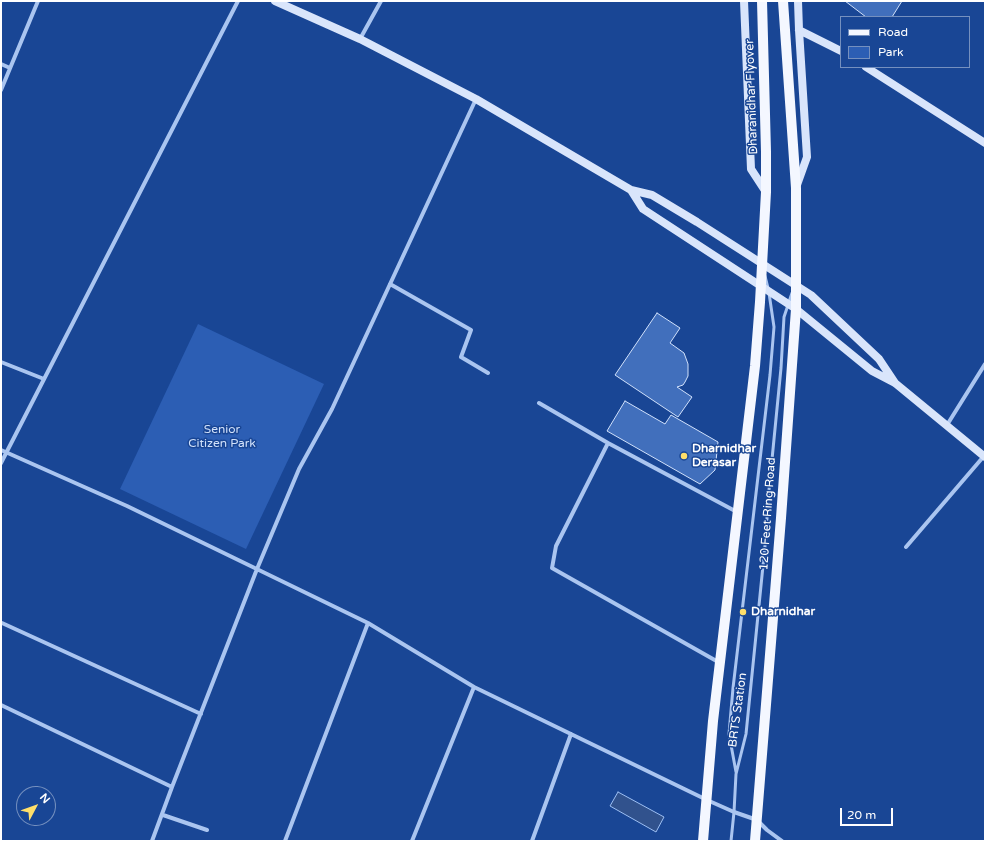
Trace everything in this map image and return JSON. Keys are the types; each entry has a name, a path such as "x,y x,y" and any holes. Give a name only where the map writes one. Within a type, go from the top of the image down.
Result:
{"main road":[{"name":"Dharanidhar Flyover","path":"762,1 766,192"},
{"path":"783,1 792,149 796,188"},
{"name":"120 Feet Ring Road","path":"755,841 781,518 792,306 796,285 796,188"},
{"path":"704,841 713,721 765,289 763,248 766,192"}],"street":[{"path":"1,90 38,1"},
{"path":"1,463 238,1"},
{"path":"275,1 360,39 476,99 631,190 652,195 812,295 879,359 895,383"},
{"path":"360,39 381,1"},
{"path":"744,1 751,169 766,192"},
{"path":"796,188 807,157 798,1"},
{"path":"799,30 840,50"},
{"path":"1,64 10,68"},
{"path":"868,68 985,143"},
{"path":"152,841 257,569 298,469 332,409 476,99"},
{"path":"631,190 643,209 792,306 872,372 895,383 984,456 906,547"},
{"path":"390,284 471,330 461,357 488,373"},
{"path":"1,362 44,379"},
{"path":"947,425 985,364"},
{"path":"539,403 608,444 737,512"},
{"path":"608,444 556,546 552,568 720,663"},
{"path":"1,450 127,506 368,623 474,687 707,800 757,820 767,830 782,841"},
{"path":"2,622 201,714"},
{"path":"285,841 368,623"},
{"path":"412,841 474,687"},
{"path":"1,705 172,787"},
{"path":"532,841 571,734"},
{"path":"163,814 207,830"}],"lane":[{"name":"BRTS Station","path":"736,774 730,734 733,688 770,375 774,327 765,289"},
{"name":"BRTS Station","path":"736,774 746,734 781,368 784,317 792,306"},
{"path":"731,841 736,774"}],"green space":[{"name":"Senior Citizen Park","path":"198,324 324,384 246,549 120,489"}],"shaded area":[{"path":"618,792 664,817 656,832 610,806"}],"building":[{"path":"845,1 902,1 893,16 865,16"},
{"path":"657,313 680,328 670,343 684,353 688,364 688,376 683,385 677,387 692,397 678,417 615,375"},
{"name":"Dharnidhar Derasar","path":"625,401 665,424 671,415 718,442 715,470 700,484 607,431"}],"place":[{"name":"Dharnidhar Derasar","path":"684,456"},
{"name":"Dharnidhar","path":"743,612"}]}
